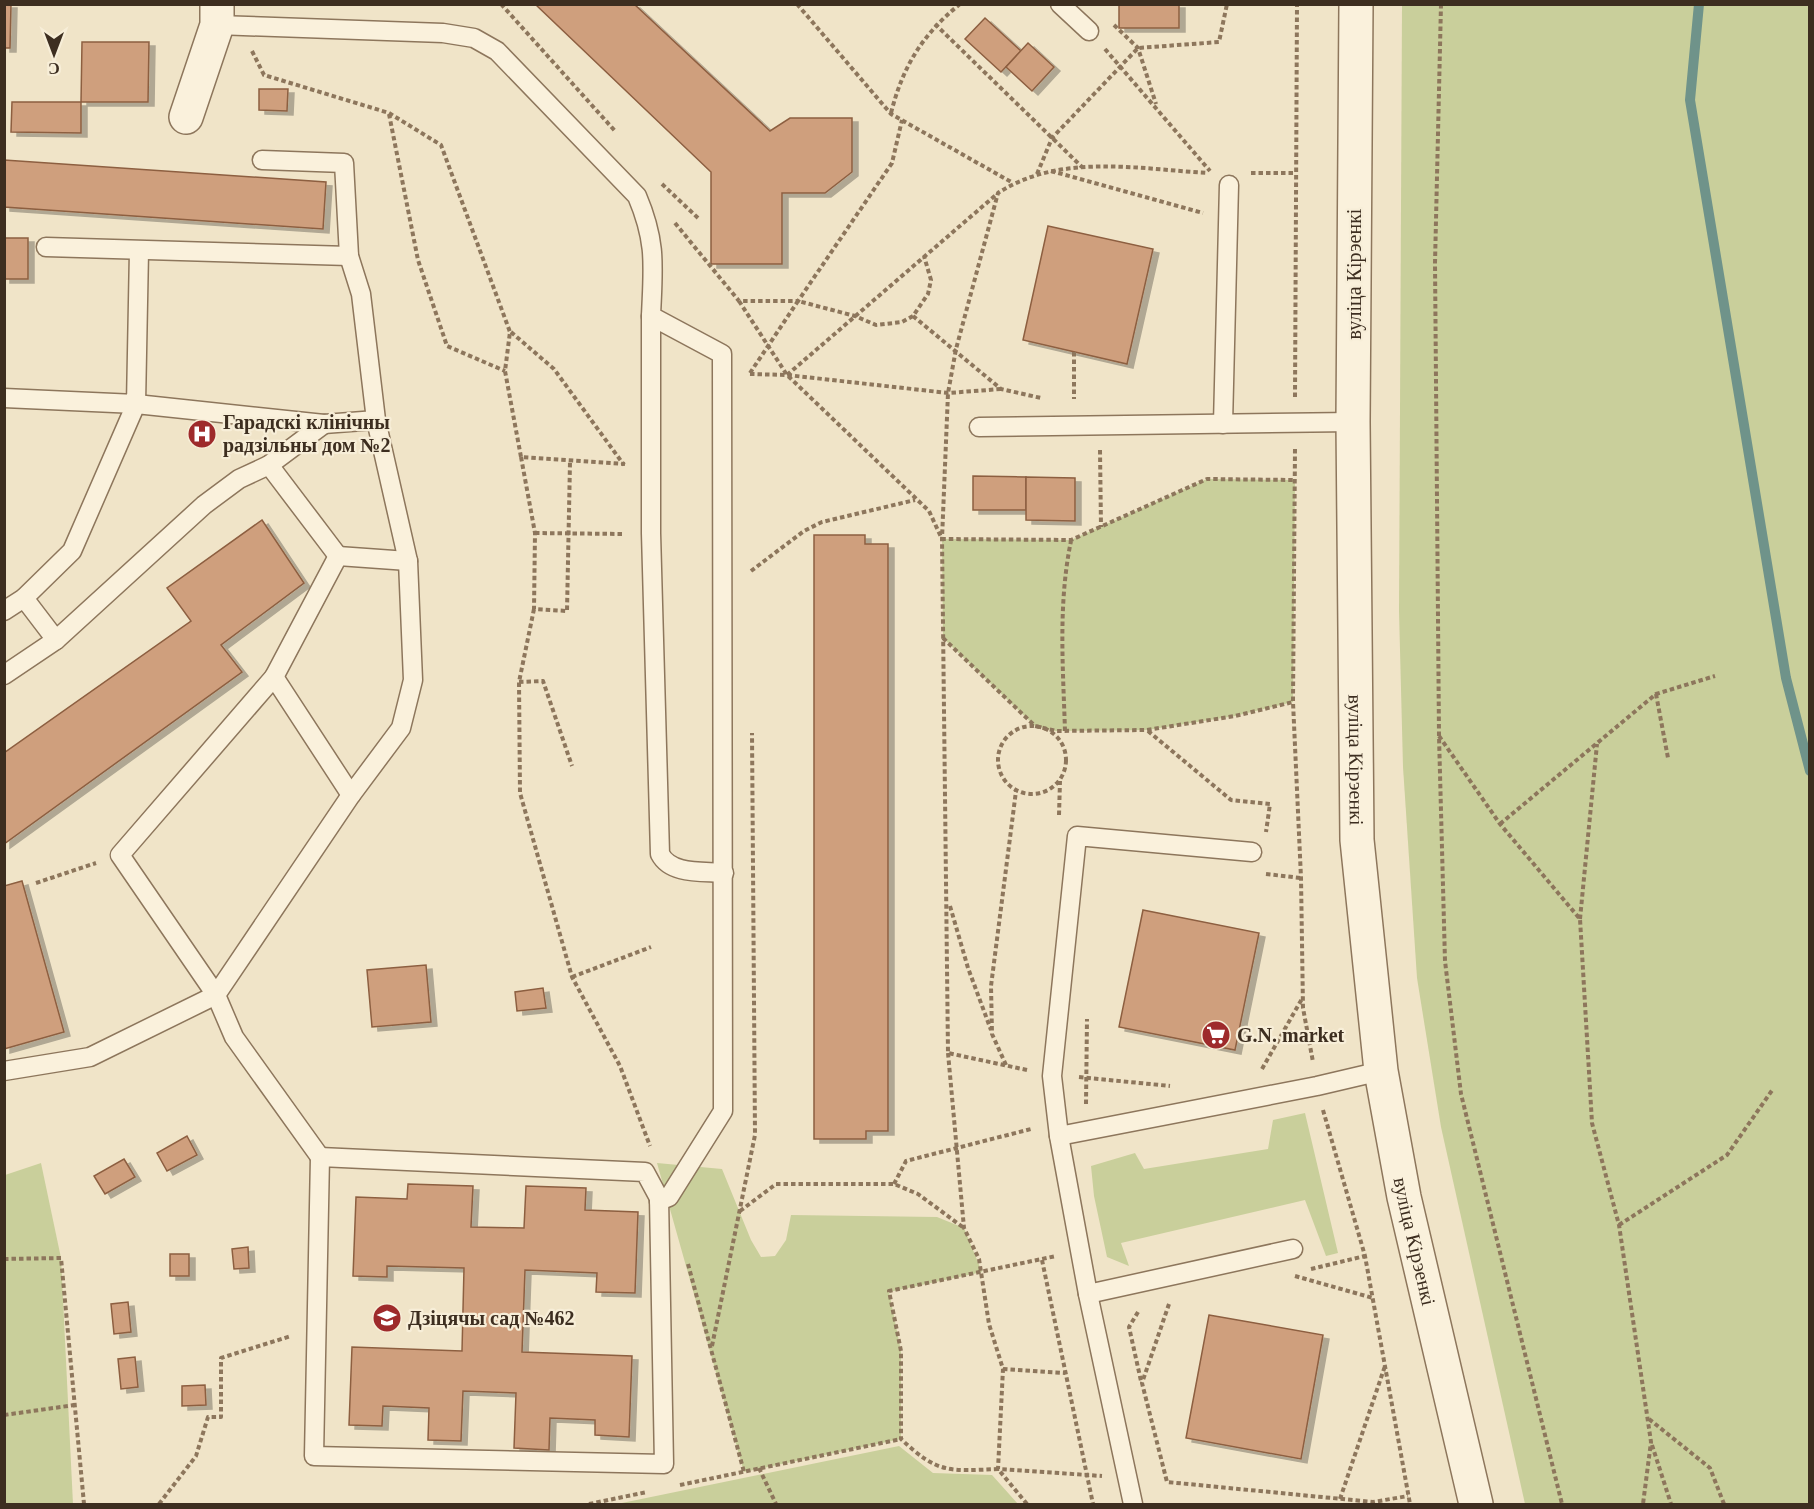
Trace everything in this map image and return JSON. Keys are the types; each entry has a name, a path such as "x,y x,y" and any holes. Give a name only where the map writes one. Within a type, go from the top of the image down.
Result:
{"street":[{"name":"вуліца Кірэенкі","path":"1356,4 1353,422 1357,840 1381,1071 1404,1197 1476,1504"},
{"path":"186,117 225,19"}],"lane":[{"path":"1060,4 1089,31"},
{"path":"225,19 444,33 474,38 497,51 637,196 649,225 653,254 650,465 660,854 665,864 674,868 723,873"},
{"path":"4,1071 90,1057 216,995 351,795 401,728 413,680 408,561 376,420 361,294 350,256 344,163 262,160"},
{"path":"1223,424 1228,185"},
{"path":"46,247 350,256"},
{"path":"4,611 24,598 72,551 136,404 139,251"},
{"path":"338,556 274,677 120,855 216,995 234,1037 320,1157 315,1456 664,1464 664,1199 723,1111 722,354 651,316"},
{"path":"4,398 136,404 324,424 376,420"},
{"path":"979,427 1353,422"},
{"path":"4,675 56,640 204,505 239,479 269,465 324,424"},
{"path":"269,465 338,556 408,561"},
{"path":"24,598 56,640"},
{"path":"274,677 351,795"},
{"path":"1133,1504 1078,1250 1058,1129 1052,1076 1077,836 1252,852"},
{"path":"1058,1129 1086,1132 1381,1071"},
{"path":"320,1157 645,1172 664,1199"},
{"path":"1088,1294 1293,1249"}],"path":[{"path":"501,4 619,136"},
{"path":"797,4 891,114 1013,183"},
{"path":"891,114 900,79 935,24 960,4"},
{"path":"1037,174 1052,138 1138,48 1219,42 1227,4"},
{"path":"1297,4 1293,702 1301,878 1303,996 1317,1086 1365,1256 1410,1504"},
{"path":"1441,4 1435,262 1439,735 1445,961 1461,1094 1562,1504"},
{"path":"225,19 264,75 389,114 441,145 510,332 505,371 535,533 534,609 519,682 520,792 572,976 620,1066 664,1199"},
{"path":"935,24 1082,166"},
{"path":"787,375 998,193 1013,183 1048,171 1082,166 1212,173 1089,31"},
{"path":"1138,48 1157,108"},
{"path":"389,114 418,260 447,346 505,371"},
{"path":"749,374 892,163 902,120"},
{"path":"1048,171 1209,214"},
{"path":"1243,173 1296,173"},
{"path":"658,179 698,218"},
{"path":"665,199 666,188"},
{"path":"964,1228 948,1053 942,538 948,393 956,350 998,193"},
{"path":"672,219 739,302 787,375 928,511 942,538"},
{"path":"739,302 798,302 855,316 876,325 889,326 913,316 928,294 931,280 924,256"},
{"path":"913,316 1001,389"},
{"path":"510,332 554,369 651,498"},
{"path":"1074,352 1074,401"},
{"path":"744,364 749,374 749,385"},
{"path":"749,374 787,375 948,393 1001,389 1042,398"},
{"path":"1063,401 1100,401 1101,527"},
{"path":"521,457 570,462 650,465"},
{"path":"534,609 567,611 570,462"},
{"path":"942,538 1071,540 1207,479 1295,480"},
{"path":"750,571 804,531 822,522 916,500"},
{"path":"535,533 651,533"},
{"path":"1065,731 1062,632 1064,573 1071,540"},
{"path":"750,560 751,583"},
{"path":"943,638 1035,726 1054,733 1065,750 1066,761 1060,780 1059,819"},
{"path":"1500,824 1656,694 1715,676"},
{"path":"519,682 543,681 572,766"},
{"path":"1656,694 1668,758"},
{"path":"1045,729 1065,731 1147,730 1235,716 1293,702"},
{"path":"1035,726 1012,732 1004,740 998,751 997,763 1000,774 1016,791 1035,795 1045,792 1060,780"},
{"path":"712,1346 755,1135 752,727"},
{"path":"1147,730 1231,800 1270,804 1266,838"},
{"path":"1439,735 1500,824 1580,919"},
{"path":"1597,743 1580,919 1592,1123 1619,1225 1651,1442 1671,1504"},
{"path":"992,1034 991,986 1016,791"},
{"path":"36,883 120,855"},
{"path":"1262,873 1301,878"},
{"path":"948,900 968,968 1006,1065"},
{"path":"572,976 651,947"},
{"path":"1270,1071 1259,1073 1303,996"},
{"path":"1086,1132 1087,1018"},
{"path":"948,1053 1052,1076 1181,1087"},
{"path":"1302,1064 1313,1062"},
{"path":"1619,1225 1727,1155 1773,1089"},
{"path":"894,1184 906,1161 1058,1129"},
{"path":"739,1212 776,1184 894,1184 918,1194 964,1228 972,1241 982,1272 988,1324 1003,1369 998,1469 1027,1504"},
{"path":"1078,1250 1042,1260 889,1292 901,1351 901,1439 923,1460 949,1471 998,1469 1086,1473 1126,1480"},
{"path":"686,1254 744,1472"},
{"path":"1365,1256 1289,1275 1373,1298"},
{"path":"4,1259 61,1258 84,1504"},
{"path":"1042,1260 1092,1504"},
{"path":"1159,1306 1179,1301"},
{"path":"1142,1383 1168,1304"},
{"path":"1143,1309 1136,1314 1129,1327 1167,1482 1373,1502 1408,1496"},
{"path":"159,1504 196,1456 208,1417 221,1417 221,1358 317,1329"},
{"path":"1340,1499 1385,1365"},
{"path":"1003,1369 1065,1373"},
{"path":"4,1415 75,1405"},
{"path":"1648,1418 1710,1468 1724,1504"},
{"path":"677,1486 901,1439"},
{"path":"1644,1504 1651,1442"},
{"path":"759,1468 776,1504"},
{"path":"589,1504 655,1490"}],"green space":[{"path":"1402,5 1809,5 1809,1504 1525,1504 1441,1127 1417,978 1403,767 1399,611"},
{"path":"1207,479 1295,480 1293,702 1235,716 1147,730 1056,731 1035,726 943,638 942,539 1071,540"},
{"path":"1305,1113 1338,1253 1326,1256 1305,1200 1121,1243 1129,1266 1107,1257 1094,1196 1091,1166 1135,1153 1144,1169 1268,1149 1273,1120"},
{"path":"41,1163 61,1258 73,1504 5,1504 5,1175"},
{"path":"657,1163 722,1169 751,1240 761,1257 775,1256 786,1240 791,1215 937,1217 964,1228 982,1272 889,1292 901,1351 901,1439 744,1472"},
{"path":"899,1446 933,1473 992,1475 1018,1504 617,1504"}],"building":[{"path":"4,4 11,4 10,48 4,48"},
{"path":"535,4 634,4 770,131 790,118 852,118 852,172 825,193 782,193 782,264 711,264 711,172"},
{"path":"1119,4 1179,4 1179,28 1119,28"},
{"path":"985,18 1021,51 1001,72 965,39"},
{"path":"82,42 149,42 148,102 81,102"},
{"path":"1028,43 1054,67 1032,91 1006,67"},
{"path":"259,89 288,89 287,111 259,110"},
{"path":"12,102 81,102 81,133 11,132"},
{"path":"4,160 326,182 323,229 4,207"},
{"path":"1048,226 1153,249 1127,364 1023,340"},
{"path":"4,238 28,238 28,279 4,279"},
{"path":"973,476 1026,477 1026,510 973,510"},
{"path":"1026,477 1075,478 1075,521 1026,520"},
{"path":"262,520 304,583 221,645 242,672 4,844 4,753 191,621 167,588"},
{"path":"814,535 865,535 865,544 888,544 888,1131 866,1131 866,1139 814,1139"},
{"path":"22,881 64,1032 4,1049 4,886"},
{"path":"1143,910 1259,933 1235,1050 1119,1027"},
{"path":"426,965 431,1022 372,1027 367,970"},
{"path":"543,988 546,1008 517,1011 515,992"},
{"path":"187,1136 197,1155 167,1171 157,1153"},
{"path":"124,1159 135,1177 105,1194 94,1176"},
{"path":"408,1184 473,1186 471,1227 524,1228 526,1186 586,1188 585,1210 638,1212 635,1293 596,1292 597,1273 525,1270 522,1352 632,1356 629,1437 595,1435 595,1420 550,1418 549,1450 514,1448 516,1393 463,1391 461,1441 428,1440 429,1408 383,1406 382,1426 349,1425 352,1347 462,1351 464,1268 387,1266 387,1277 353,1276 356,1197 407,1199"},
{"path":"248,1247 249,1268 234,1269 232,1249"},
{"path":"170,1254 189,1254 189,1276 170,1276"},
{"path":"128,1302 131,1332 114,1334 111,1304"},
{"path":"1209,1315 1323,1335 1301,1459 1186,1438"},
{"path":"135,1357 138,1387 121,1389 118,1359"},
{"path":"205,1385 206,1405 182,1406 182,1386"}],"waterway":[{"path":"1699,4 1690,100 1786,678 1810,771"}],"place":[{"name":"Гарадскі клінічны радзільны дом №2","path":"202,434"},
{"name":"G.N. market","path":"1216,1035"},
{"name":"Дзіцячы сад №462","path":"387,1318"}]}
